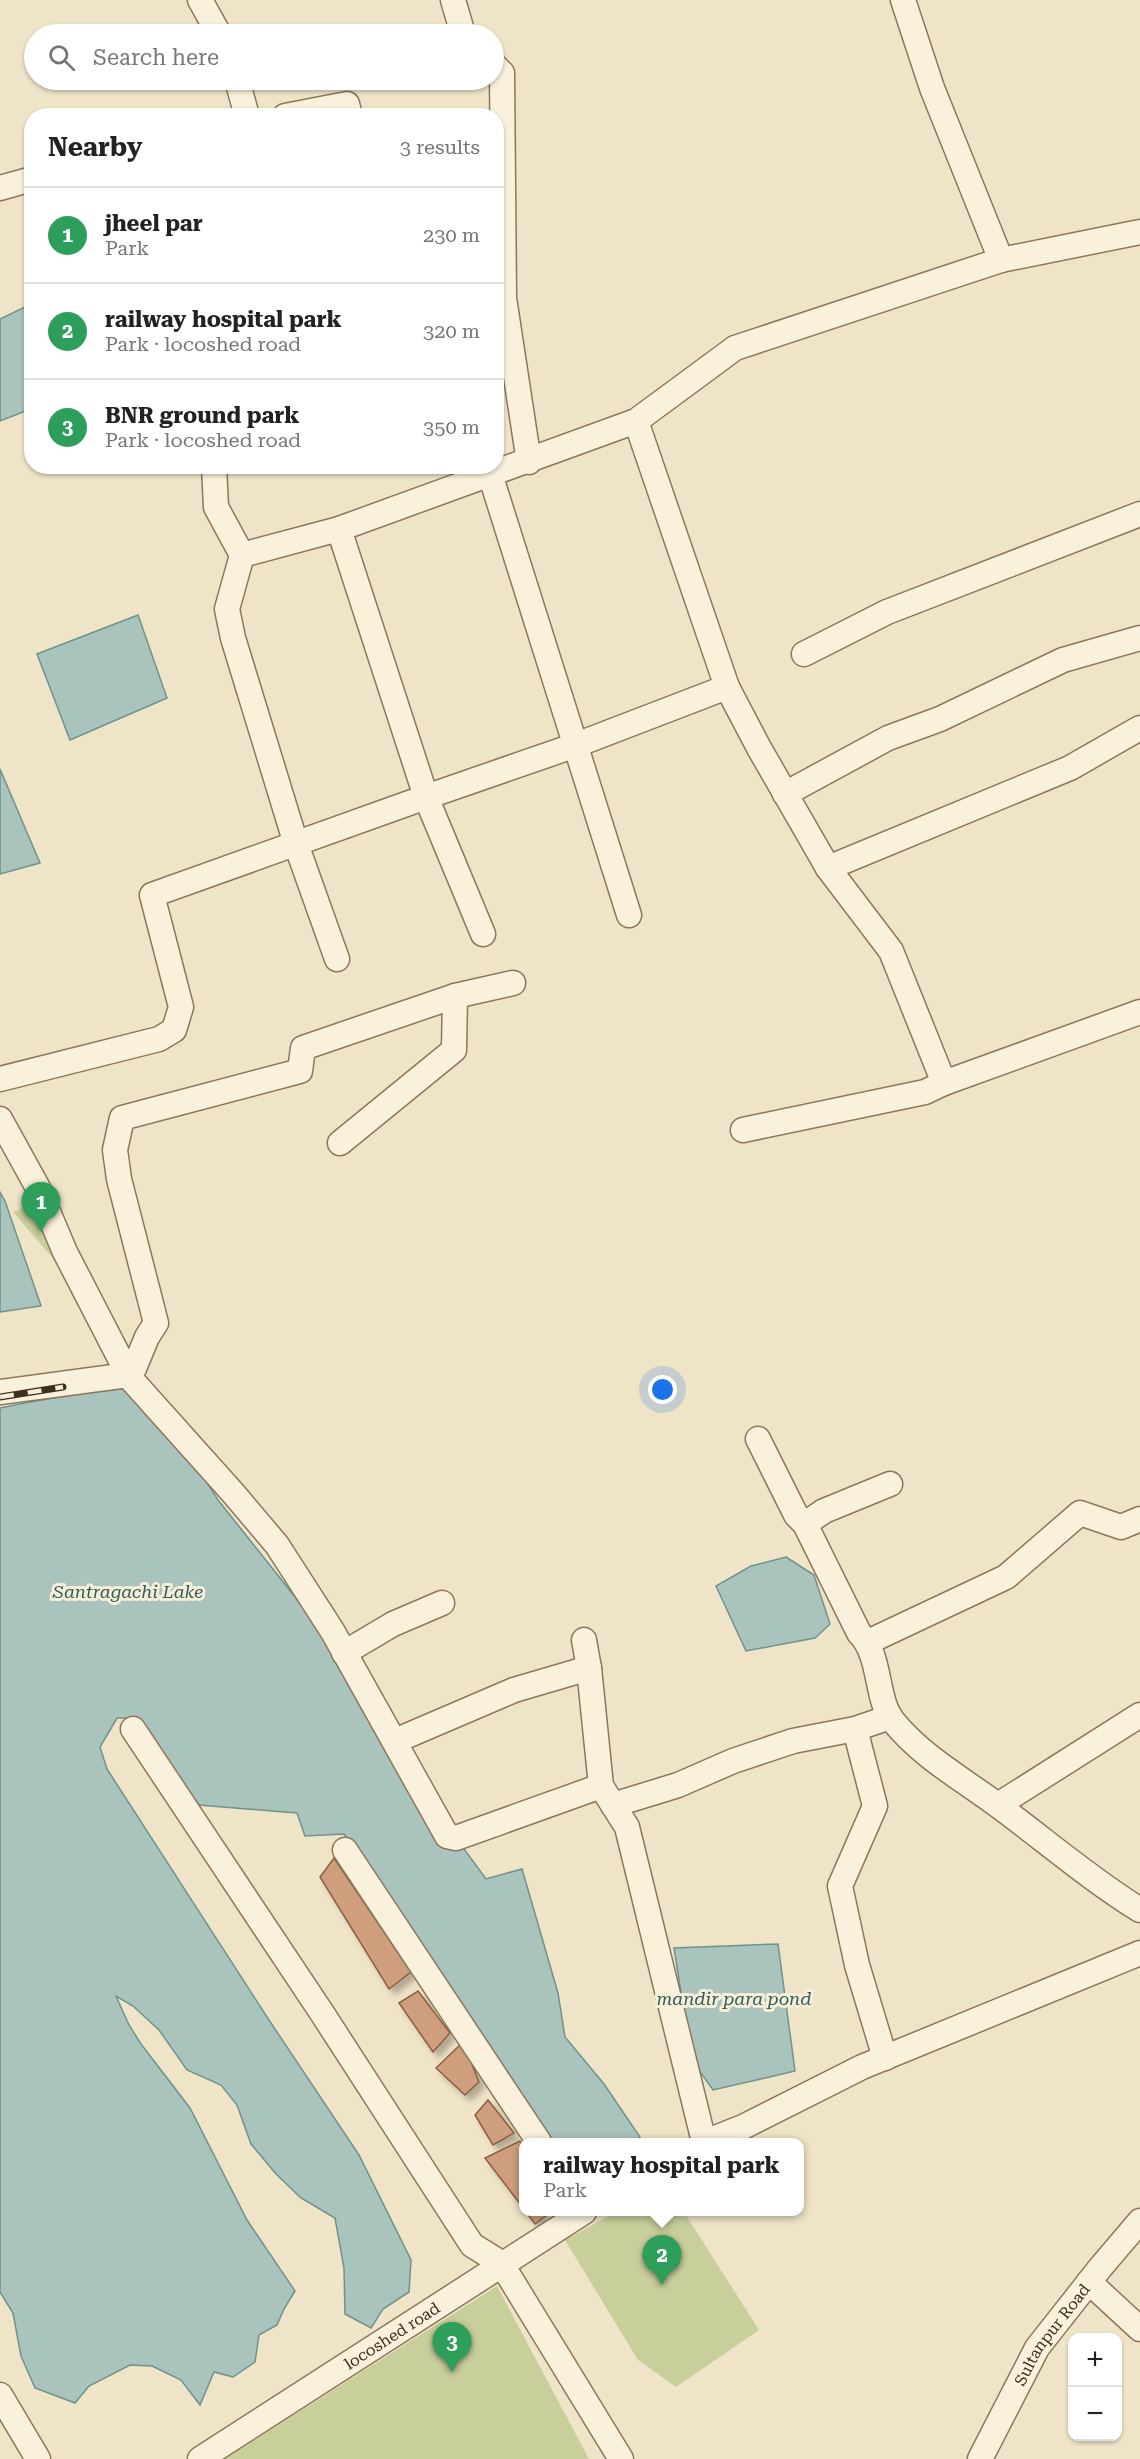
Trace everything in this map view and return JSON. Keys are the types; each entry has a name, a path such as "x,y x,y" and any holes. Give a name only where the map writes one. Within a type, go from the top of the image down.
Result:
{"street":[{"path":"200,0 213,24"},
{"path":"453,0 460,24"},
{"path":"903,0 933,88 1001,260"},
{"path":"240,90 245,108"},
{"path":"500,108 501,90"},
{"path":"326,108 347,104 348,108"},
{"path":"0,188 24,181"},
{"path":"504,469 636,421 735,348 1001,260 1140,232"},
{"path":"504,298 529,461"},
{"path":"636,421 727,687 828,868 891,951 944,1083"},
{"path":"214,474 216,507 242,555 227,609 233,638 296,844 337,959"},
{"path":"242,555 339,529 490,474 629,915"},
{"path":"804,654 887,612 1140,514"},
{"path":"339,529 426,797 483,934"},
{"path":"785,794 888,738 940,719 1063,660 1140,638"},
{"path":"0,1079 159,1039 174,1030 180,1007 152,895 576,745 727,687"},
{"path":"828,868 1070,768 1140,728"},
{"path":"129,1376 156,1323 119,1179 115,1150 122,1118 300,1071 303,1048 455,996 513,983"},
{"path":"340,1143 454,1050 455,996"},
{"path":"743,1130 925,1092 944,1083 1140,1012"},
{"path":"0,1119 38,1188 65,1252 129,1376 226,1484 277,1545 344,1653 447,1836 456,1838 607,1795 678,1785 733,1761 793,1741 855,1729 890,1717"},
{"path":"0,1392 129,1376"},
{"path":"758,1439 796,1515 805,1524 859,1633 868,1642 890,1717 909,1742 1108,1890 1140,1910"},
{"path":"805,1524 824,1511 890,1484"},
{"path":"868,1642 1006,1577 1080,1513 1121,1527 1140,1519"},
{"path":"344,1653 393,1624 442,1603"},
{"path":"584,1640 607,1795 627,1827 703,2138"},
{"path":"395,1741 513,1690 589,1668"},
{"path":"998,1806 1140,1715"},
{"path":"133,1729 322,2013 472,2245 501,2263 621,2459"},
{"path":"855,1729 875,1806 840,1886 857,1965 885,2058"},
{"path":"345,1850 536,2138"},
{"path":"713,2138 885,2058 1140,1953"},
{"name":"locoshed road","path":"200,2459 575,2216"},
{"name":"Sultanpur Road","path":"980,2459 1037,2348 1140,2221"},
{"path":"1089,2282 1140,2329"},
{"path":"0,2395 38,2459"}],"green space":[{"path":"33,1204 80,1290 13,1212"},
{"path":"609,2216 687,2216 759,2330 676,2387 638,2360 565,2240"},
{"path":"497,2286 589,2459 225,2459"}],"water":[{"path":"24,307 24,412 0,421 0,319"},
{"path":"138,615 167,698 70,740 37,654"},
{"path":"0,769 40,863 0,874"},
{"path":"0,1192 5,1201 41,1306 0,1312"},
{"name":"Santragachi Lake","path":"147,1387 218,1500 307,1612 407,1771 486,1879 522,1869 558,1993 565,2037 604,2084 640,2137 547,2138 344,1834 305,1836 297,1813 199,1805 137,1718 117,1718 100,1747 107,1769 359,2155 411,2260 409,2292 383,2309 371,2328 345,2314 344,2268 335,2218 301,2198 276,2174 251,2144 237,2105 221,2085 187,2070 159,2030 133,2006 116,1996 129,2025 141,2044 190,2108 247,2220 295,2291 277,2325 259,2335 255,2362 233,2377 214,2372 200,2405 181,2380 152,2366 130,2365 89,2386 75,2403 35,2388 21,2356 13,2313 0,2292 0,1408 110,1390"},
{"path":"786,1557 814,1575 830,1624 815,1638 746,1651 716,1586 751,1566"},
{"name":"mandir para pond","path":"778,1944 795,2071 713,2090 696,2066 689,2043 674,1948"}],"building":[{"path":"334,1858 411,1972 389,1989 320,1877"},
{"path":"418,1991 450,2033 433,2052 399,2003"},
{"path":"463,2042 479,2082 465,2095 436,2068"},
{"path":"488,2100 514,2133 493,2145 475,2115"},
{"path":"519,2141 519,2202 485,2158"},
{"path":"529,2216 546,2216 535,2224"}],"railway":[{"path":"0,1397 63,1387"}],"place":[{"name":"jheel par","path":"41,1232"},
{"name":"railway hospital park","path":"662,2285"},
{"name":"BNR ground park","path":"452,2372"}]}
